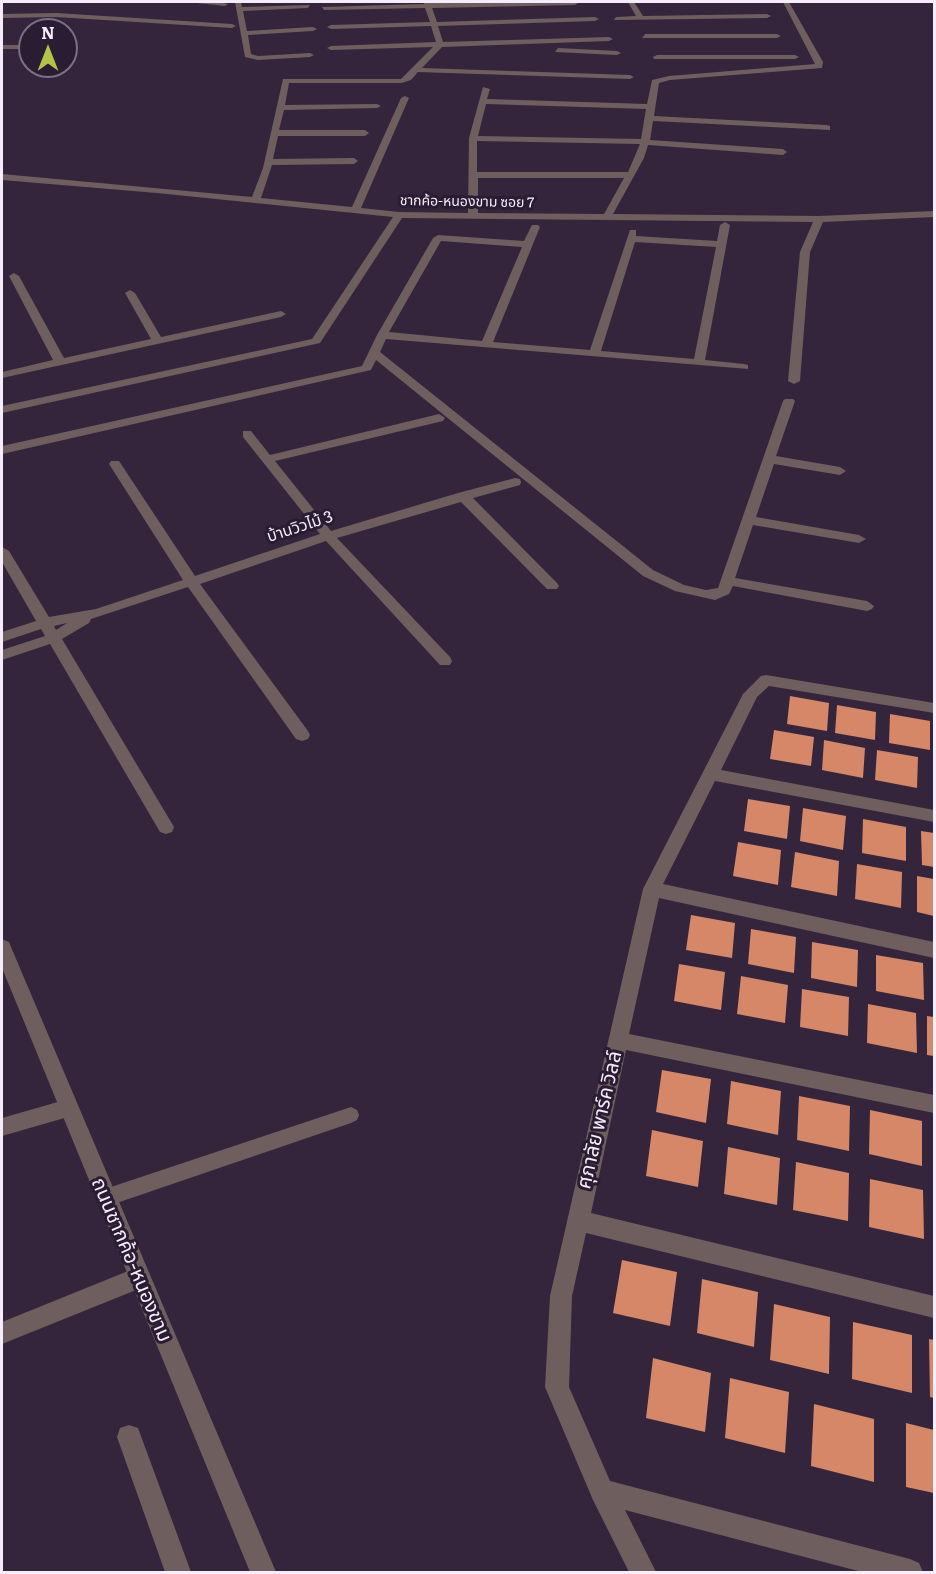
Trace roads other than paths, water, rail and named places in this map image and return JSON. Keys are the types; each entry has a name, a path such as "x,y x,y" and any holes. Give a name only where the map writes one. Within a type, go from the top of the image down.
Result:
{"street":[{"path":"191,2 225,4"},
{"path":"631,2 640,18"},
{"path":"607,217 640,158 650,118 656,76 720,74 819,66 819,62 786,2"},
{"path":"324,8 428,4 575,3"},
{"path":"428,4 440,44"},
{"path":"308,6 238,5 248,55 252,57 310,55"},
{"path":"695,9 720,74"},
{"path":"2,16 56,15 232,26"},
{"path":"616,19 767,16"},
{"path":"331,27 595,19"},
{"path":"245,33 313,29"},
{"path":"645,36 777,36"},
{"path":"331,48 609,39"},
{"path":"256,200 268,165 286,81 402,81 417,70 440,44"},
{"path":"460,44 470,47 617,53"},
{"path":"2,47 18,47"},
{"path":"657,57 795,57"},
{"path":"417,70 630,77"},
{"path":"473,216 473,138 486,89"},
{"path":"356,210 405,98"},
{"path":"482,101 651,107"},
{"path":"279,108 377,106"},
{"path":"650,118 827,128"},
{"path":"274,133 366,133"},
{"path":"473,138 645,142 783,152"},
{"path":"268,165 354,161"},
{"path":"267,201 272,180 268,165"},
{"path":"473,175 629,175"},
{"name":"ชากค้อ-หนองขาม ซอย 7","path":"2,177 399,215 819,219 934,217"},
{"path":"2,410 316,341 399,215"},
{"path":"794,381 806,252 819,219"},
{"path":"699,363 725,225"},
{"path":"487,343 535,227"},
{"path":"595,352 632,236 722,244"},
{"path":"2,450 367,368 381,335 438,238 528,244"},
{"path":"14,276 60,362"},
{"path":"130,293 158,341"},
{"path":"2,375 281,314"},
{"path":"381,335 595,352 744,367"},
{"path":"374,353 648,573 680,588 705,594 720,594 724,591 789,401"},
{"path":"268,459 440,418"},
{"path":"247,434 328,536 444,661"},
{"path":"769,459 840,471"},
{"path":"115,464 191,581 302,735"},
{"name":"บ้านวิวไม้ 3","path":"2,637 44,623 98,613 328,536 515,482"},
{"path":"463,496 552,586"},
{"path":"749,520 859,539"},
{"path":"2,551 166,827"},
{"path":"728,581 867,606"},
{"name":"บ้านวิวไม้ 3","path":"2,655 53,638 98,613"},
{"name":"ศุภาลัย พาร์ค วิลล์","path":"643,1572 602,1491 557,1387 561,1296 652,889 751,694 766,680 934,708"},
{"path":"709,774 934,816"},
{"path":"652,889 934,950"},
{"name":"ถนนชากค้อ-หนองขาม","path":"2,946 138,1278 263,1572"},
{"path":"618,1040 934,1104"},
{"path":"2,1127 68,1108"},
{"path":"577,1220 934,1307"},
{"path":"2,1334 138,1278"},
{"path":"129,1437 178,1572"},
{"path":"602,1491 910,1572"}],"lane":[{"path":"105,1198 351,1115"}]}
